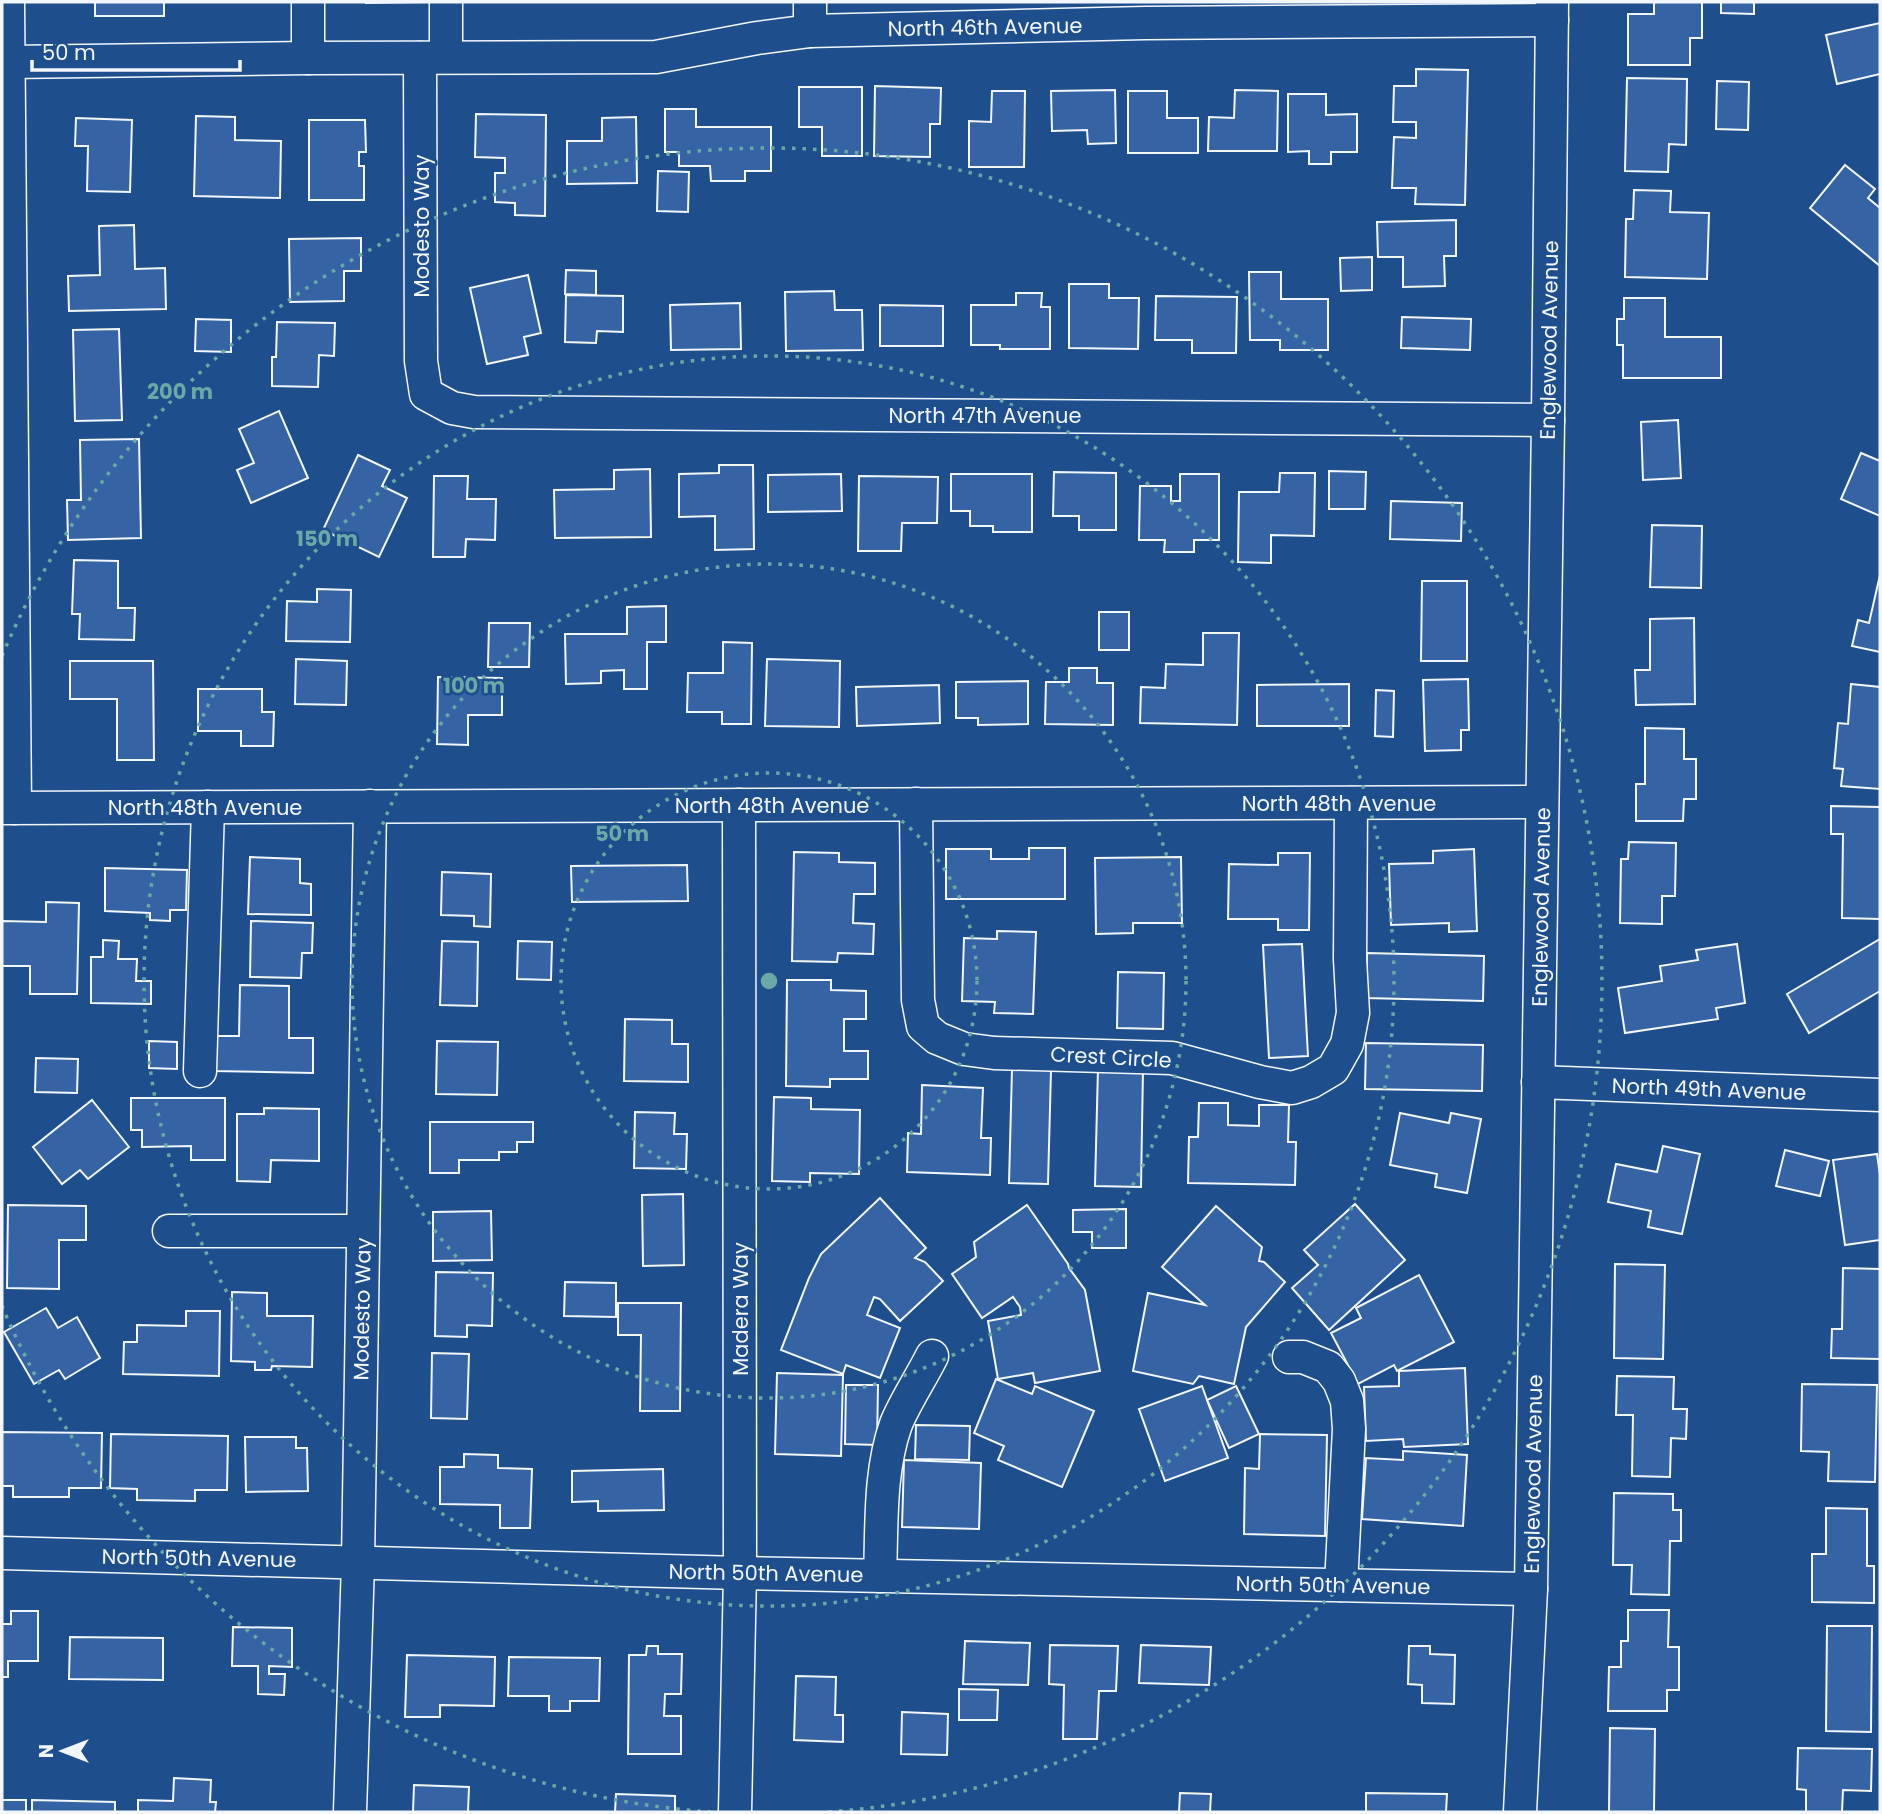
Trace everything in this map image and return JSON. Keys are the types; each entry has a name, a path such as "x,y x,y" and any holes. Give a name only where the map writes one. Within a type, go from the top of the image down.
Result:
{"street":[{"path":"8,2 8,808"},
{"path":"308,2 308,58"},
{"name":"Modesto Way","path":"426,394 421,361 433,57 446,2"},
{"name":"North 46th Avenue","path":"433,57 656,57 757,38 810,16 1552,11"},
{"name":"Englewood Avenue","path":"1520,1812 1531,1589 1552,11"},
{"path":"9,62 433,57"},
{"name":"North 47th Avenue","path":"426,394 452,408 474,412 1548,420"},
{"name":"North 48th Avenue","path":"8,808 1542,802"},
{"name":"Crest Circle","path":"916,804 918,1000 923,1026 937,1038 964,1049 994,1053 1172,1058 1292,1088 1311,1082 1333,1069 1348,1044 1353,1013 1350,959 1351,803"},
{"name":"Madera Way","path":"735,1812 740,1573 739,805"},
{"name":"Modesto Way","path":"350,1812 358,1562 370,806"},
{"path":"200,1071 208,807"},
{"name":"North 49th Avenue","path":"1538,1082 1880,1095"},
{"path":"169,1231 363,1231"},
{"path":"880,1576 883,1488 887,1458 897,1423 932,1356"},
{"path":"1289,1357 1303,1357 1328,1367 1339,1381 1346,1401 1349,1429 1341,1585"},
{"name":"North 50th Avenue","path":"2,1553 740,1573 1531,1589"}],"building":[{"path":"95,2 164,2 164,16 95,16"},
{"path":"1654,2 1702,2 1702,38 1690,38 1690,65 1628,65 1628,14 1654,14"},
{"path":"1721,2 1754,2 1754,14 1721,13"},
{"path":"1880,23 1880,74 1837,84 1826,35"},
{"path":"1416,69 1468,70 1465,205 1415,204 1416,188 1392,188 1394,137 1416,138 1416,122 1393,122 1394,86 1416,86"},
{"path":"1627,78 1687,79 1686,145 1669,144 1668,172 1625,171"},
{"path":"1717,81 1749,82 1748,130 1716,129"},
{"path":"875,86 941,88 940,124 930,124 930,157 874,156"},
{"path":"799,87 862,87 862,156 822,156 822,127 799,127"},
{"path":"1115,90 1116,143 1088,144 1087,130 1052,131 1051,91"},
{"path":"1235,90 1278,91 1277,151 1208,151 1209,117 1234,118"},
{"path":"992,91 1025,91 1024,167 969,167 969,121 991,122"},
{"path":"1128,91 1167,91 1167,118 1198,118 1198,153 1128,153"},
{"path":"1288,94 1326,94 1326,115 1357,114 1357,152 1331,152 1331,164 1309,164 1309,151 1288,152"},
{"path":"665,109 696,109 696,127 771,127 771,171 745,171 745,181 711,181 710,166 679,166 679,152 665,152"},
{"path":"476,114 546,115 545,216 515,215 515,203 495,202 495,173 505,173 505,158 475,157"},
{"path":"196,116 235,117 235,140 281,141 280,198 194,196"},
{"path":"636,117 637,183 567,184 567,141 602,141 602,118"},
{"path":"76,118 132,120 130,192 87,191 88,146 75,146"},
{"path":"309,120 365,120 366,152 359,152 359,166 364,166 364,200 309,200"},
{"path":"1845,165 1875,189 1868,198 1880,208 1880,266 1810,208"},
{"path":"658,171 689,172 688,212 657,211"},
{"path":"1634,190 1671,191 1670,212 1709,213 1707,279 1625,277 1626,219 1633,219"},
{"path":"1456,220 1456,256 1444,256 1445,286 1403,287 1403,257 1378,257 1377,222"},
{"path":"134,225 135,269 165,268 166,309 69,311 68,276 100,275 99,226"},
{"path":"361,238 361,271 344,271 344,301 290,302 289,239"},
{"path":"1372,257 1372,290 1341,291 1340,258"},
{"path":"566,270 596,271 596,295 565,294"},
{"path":"1249,272 1281,272 1281,299 1328,299 1328,350 1280,350 1280,340 1250,340"},
{"path":"528,275 541,333 524,337 528,355 487,364 470,288"},
{"path":"1069,284 1109,284 1109,298 1139,298 1138,349 1069,348"},
{"path":"834,291 835,310 862,310 863,350 786,351 785,292"},
{"path":"1016,293 1042,293 1041,307 1050,307 1050,349 1000,349 1000,345 971,345 971,305 1016,305"},
{"path":"566,295 623,296 623,332 597,331 596,343 565,342"},
{"path":"1156,296 1237,297 1236,353 1192,353 1192,340 1155,340"},
{"path":"1624,298 1665,298 1665,337 1721,337 1721,378 1623,378 1623,345 1617,345 1617,319 1624,319"},
{"path":"740,303 741,349 671,350 670,305"},
{"path":"880,305 943,306 943,346 880,346"},
{"path":"1402,317 1471,319 1470,350 1401,348"},
{"path":"196,319 231,320 231,352 195,351"},
{"path":"277,322 335,323 334,356 319,355 318,387 272,386 272,357 276,357"},
{"path":"119,329 122,420 75,421 73,330"},
{"path":"279,411 308,478 251,503 237,470 254,463 239,429"},
{"path":"1678,420 1681,478 1643,480 1641,422"},
{"path":"139,439 141,538 68,540 67,500 81,500 80,440"},
{"path":"1861,453 1880,461 1880,516 1841,499"},
{"path":"358,455 390,470 382,486 407,498 379,557 323,530"},
{"path":"719,465 753,465 754,549 715,550 715,516 679,517 679,474 719,473"},
{"path":"650,469 651,537 555,538 554,490 614,489 614,470"},
{"path":"1329,471 1366,472 1365,509 1329,509"},
{"path":"1054,472 1116,473 1116,530 1079,530 1079,516 1053,516"},
{"path":"1280,473 1315,473 1314,536 1271,535 1271,563 1238,562 1239,492 1279,492"},
{"path":"841,474 842,511 768,512 768,475"},
{"path":"951,474 1032,474 1032,532 993,532 993,526 970,526 970,511 951,511"},
{"path":"1180,474 1219,474 1219,540 1194,540 1194,552 1164,552 1165,540 1139,540 1140,486 1171,486 1171,501 1180,501"},
{"path":"434,476 468,476 467,499 496,499 495,540 466,539 465,557 433,557"},
{"path":"859,476 938,477 937,523 902,523 901,551 858,551"},
{"path":"1391,501 1462,503 1461,541 1390,539"},
{"path":"1652,525 1702,526 1701,588 1650,587"},
{"path":"74,560 118,561 118,608 135,608 134,640 79,639 80,614 72,614"},
{"path":"1880,575 1880,652 1852,646 1858,620 1869,623"},
{"path":"1422,581 1467,581 1467,661 1421,661"},
{"path":"317,589 351,590 350,642 286,641 287,601 317,602"},
{"path":"666,606 666,642 647,642 647,689 624,689 624,670 601,671 601,683 566,684 565,634 627,634 627,607"},
{"path":"1099,612 1129,612 1129,650 1099,650"},
{"path":"1694,618 1695,704 1636,705 1635,670 1650,670 1650,619"},
{"path":"489,623 530,623 529,667 488,667"},
{"path":"1203,633 1239,633 1237,725 1140,723 1141,687 1165,688 1166,664 1203,665"},
{"path":"723,642 752,643 751,724 722,724 722,712 687,712 688,673 723,673"},
{"path":"296,659 347,661 346,705 295,704"},
{"path":"767,659 840,661 839,727 765,726"},
{"path":"70,661 153,661 154,760 117,760 117,699 70,699"},
{"path":"1069,668 1097,668 1097,683 1113,683 1113,725 1045,724 1046,682 1069,682"},
{"path":"438,677 502,678 502,715 468,715 468,745 437,744"},
{"path":"1468,679 1469,730 1461,730 1461,750 1425,751 1423,680"},
{"path":"1028,681 1028,724 978,725 978,718 956,718 956,682"},
{"path":"1349,684 1349,726 1257,726 1257,685"},
{"path":"1851,684 1880,687 1880,789 1841,786 1843,769 1834,768 1838,723 1848,724"},
{"path":"939,685 940,723 857,726 856,687"},
{"path":"198,689 262,689 262,712 274,712 273,746 241,746 241,731 198,731"},
{"path":"1376,690 1394,691 1393,737 1375,736"},
{"path":"1645,728 1684,729 1684,759 1696,759 1696,799 1684,799 1683,821 1636,821 1636,784 1645,784"},
{"path":"1831,806 1880,807 1880,919 1842,918 1843,834 1831,834"},
{"path":"1629,842 1676,843 1675,896 1662,896 1662,924 1620,923 1621,859 1628,859"},
{"path":"1029,848 1065,848 1065,899 946,899 946,849 991,849 991,859 1029,859"},
{"path":"1474,849 1477,931 1449,932 1449,923 1391,925 1389,864 1433,863 1433,851"},
{"path":"794,852 839,853 839,862 875,863 875,894 854,894 853,923 874,924 873,954 838,953 837,962 792,961"},
{"path":"1278,853 1310,853 1309,930 1278,930 1278,919 1228,919 1229,864 1278,865"},
{"path":"250,857 300,859 300,883 311,884 311,915 248,914"},
{"path":"1181,857 1182,923 1133,923 1133,933 1096,934 1095,858"},
{"path":"687,865 688,901 572,902 571,866"},
{"path":"105,868 187,870 186,910 170,910 170,921 150,920 150,913 105,911"},
{"path":"442,872 491,874 490,927 474,926 474,916 441,915"},
{"path":"46,902 79,903 77,994 30,994 30,966 2,966 2,921 46,922"},
{"path":"251,921 313,923 312,953 302,953 301,978 250,977"},
{"path":"997,931 1036,932 1033,1014 994,1013 995,1002 962,1001 964,938 997,939"},
{"path":"1880,939 1880,991 1809,1033 1787,994"},
{"path":"103,940 119,941 118,959 137,959 136,981 151,981 151,1004 91,1003 91,957 103,957"},
{"path":"442,941 478,942 477,1006 440,1005"},
{"path":"518,941 552,942 551,980 517,979"},
{"path":"1302,944 1308,1056 1269,1058 1263,945"},
{"path":"1737,944 1745,1003 1716,1008 1718,1019 1625,1033 1618,988 1662,981 1660,966 1698,960 1696,950"},
{"path":"1367,953 1484,956 1483,1001 1366,998"},
{"path":"1118,972 1164,973 1163,1029 1117,1028"},
{"path":"787,980 831,980 831,990 866,991 866,1019 844,1019 844,1051 868,1051 868,1079 830,1079 830,1087 786,1086"},
{"path":"240,985 289,986 289,1038 313,1038 313,1073 213,1071 214,1036 239,1036"},
{"path":"625,1019 672,1020 672,1044 688,1044 688,1082 624,1081"},
{"path":"149,1041 177,1042 177,1069 149,1068"},
{"path":"437,1041 498,1042 497,1095 436,1094"},
{"path":"1366,1043 1483,1045 1482,1091 1365,1089"},
{"path":"36,1058 78,1059 77,1093 35,1092"},
{"path":"1098,1068 1143,1069 1141,1187 1095,1186"},
{"path":"1012,1069 1051,1070 1048,1184 1009,1183"},
{"path":"922,1085 983,1088 981,1138 991,1138 990,1175 907,1172 908,1133 921,1134"},
{"path":"774,1097 811,1098 811,1109 860,1110 859,1174 810,1173 810,1182 772,1181"},
{"path":"131,1098 225,1098 225,1160 191,1160 191,1146 142,1147 142,1130 131,1130"},
{"path":"92,1100 129,1147 88,1179 80,1170 62,1184 33,1147"},
{"path":"1199,1103 1228,1103 1228,1125 1259,1126 1259,1105 1289,1105 1288,1142 1296,1142 1295,1185 1188,1183 1189,1137 1198,1137"},
{"path":"264,1108 319,1109 319,1161 271,1160 270,1182 237,1181 237,1114 264,1114"},
{"path":"635,1112 675,1113 674,1134 687,1134 686,1169 634,1168"},
{"path":"1400,1113 1449,1123 1451,1113 1481,1119 1467,1193 1435,1187 1437,1174 1390,1165"},
{"path":"430,1122 533,1122 533,1142 517,1142 517,1152 499,1152 499,1160 459,1160 459,1173 430,1173"},
{"path":"1663,1146 1700,1154 1682,1234 1648,1227 1651,1211 1608,1202 1616,1164 1657,1172"},
{"path":"1785,1150 1829,1161 1820,1196 1776,1186"},
{"path":"1877,1154 1880,1175 1880,1240 1845,1245 1833,1160"},
{"path":"683,1194 684,1265 643,1266 642,1195"},
{"path":"880,1198 926,1248 915,1258 925,1262 943,1281 900,1321 880,1299 874,1297 867,1315 900,1328 880,1378 846,1365 843,1374 781,1350 821,1254"},
{"path":"1355,1204 1405,1260 1329,1330 1292,1288 1318,1265 1304,1250"},
{"path":"8,1205 86,1206 86,1240 59,1240 59,1289 7,1288"},
{"path":"1027,1205 1085,1290 1100,1371 1035,1383 1033,1373 998,1379 988,1321 1021,1315 1020,1307 1013,1297 982,1318 952,1274 976,1257 974,1242"},
{"path":"1216,1206 1262,1247 1259,1261 1264,1262 1285,1282 1246,1327 1234,1384 1199,1376 1193,1384 1133,1371 1148,1293 1205,1305 1162,1267"},
{"path":"1126,1209 1126,1248 1092,1248 1092,1232 1073,1232 1073,1210"},
{"path":"491,1211 492,1260 433,1261 433,1212"},
{"path":"1615,1264 1665,1265 1663,1359 1614,1358"},
{"path":"1843,1268 1880,1269 1880,1359 1831,1358 1832,1329 1842,1329"},
{"path":"436,1272 493,1273 492,1326 467,1325 467,1337 435,1336"},
{"path":"1419,1275 1454,1342 1397,1371 1394,1365 1358,1384 1331,1333 1361,1318 1356,1308"},
{"path":"565,1282 616,1283 616,1317 564,1316"},
{"path":"232,1292 267,1293 267,1316 313,1316 312,1367 272,1366 271,1370 255,1370 255,1362 231,1361"},
{"path":"618,1303 681,1303 680,1411 640,1411 641,1335 618,1335"},
{"path":"46,1308 58,1328 77,1317 100,1358 65,1379 59,1370 34,1384 4,1332"},
{"path":"186,1311 220,1311 219,1376 123,1374 124,1342 137,1342 137,1325 186,1326"},
{"path":"432,1353 469,1354 467,1419 431,1418"},
{"path":"1465,1368 1468,1444 1404,1447 1403,1439 1366,1441 1364,1387 1399,1386 1399,1371"},
{"path":"777,1373 843,1375 841,1456 775,1454"},
{"path":"1617,1376 1674,1377 1673,1409 1687,1409 1686,1439 1671,1438 1670,1477 1632,1476 1633,1415 1616,1415"},
{"path":"996,1379 1032,1394 1035,1386 1094,1411 1062,1487 998,1460 1004,1446 974,1433"},
{"path":"1802,1384 1877,1385 1875,1482 1828,1481 1829,1452 1801,1451"},
{"path":"846,1385 878,1385 877,1445 845,1444"},
{"path":"1202,1386 1228,1458 1165,1481 1139,1409"},
{"path":"1236,1386 1259,1434 1229,1448 1207,1400"},
{"path":"916,1425 970,1426 969,1460 915,1459"},
{"path":"2,1432 102,1433 101,1488 69,1488 69,1497 13,1497 13,1486 2,1486"},
{"path":"111,1434 228,1436 227,1490 195,1490 195,1501 137,1500 137,1489 110,1488"},
{"path":"1260,1434 1327,1435 1325,1536 1244,1534 1245,1468 1259,1469"},
{"path":"245,1437 296,1437 296,1448 307,1448 308,1491 246,1492"},
{"path":"1403,1451 1467,1455 1463,1526 1362,1519 1366,1458 1403,1460"},
{"path":"464,1454 498,1455 498,1468 532,1469 530,1528 500,1528 500,1505 440,1504 440,1467 464,1467"},
{"path":"904,1460 981,1463 979,1529 902,1527"},
{"path":"663,1469 664,1510 598,1511 598,1501 572,1502 572,1471"},
{"path":"1614,1493 1673,1494 1673,1510 1681,1510 1681,1541 1670,1541 1669,1595 1631,1594 1632,1565 1613,1565"},
{"path":"1826,1508 1867,1509 1867,1566 1874,1566 1874,1603 1812,1602 1812,1554 1826,1554"},
{"path":"1628,1610 1669,1610 1668,1647 1679,1647 1679,1690 1667,1690 1667,1711 1608,1711 1609,1667 1621,1667 1621,1641 1628,1641"},
{"path":"11,1611 38,1611 38,1661 8,1661 8,1677 2,1677 2,1624 11,1624"},
{"path":"1827,1626 1872,1626 1871,1732 1826,1731"},
{"path":"233,1627 292,1628 292,1667 269,1666 269,1674 285,1674 284,1695 258,1694 258,1666 232,1666"},
{"path":"70,1637 163,1638 163,1680 69,1679"},
{"path":"965,1641 1030,1643 1028,1685 963,1684"},
{"path":"1050,1645 1118,1646 1116,1691 1099,1691 1097,1739 1063,1739 1064,1685 1049,1684"},
{"path":"1141,1645 1211,1647 1209,1685 1139,1683"},
{"path":"647,1646 658,1646 658,1654 682,1654 681,1694 665,1694 664,1716 681,1716 681,1754 628,1754 629,1655 646,1655"},
{"path":"1409,1646 1430,1646 1430,1654 1455,1655 1454,1704 1422,1703 1422,1685 1408,1684"},
{"path":"407,1655 495,1657 494,1706 440,1705 440,1717 405,1717"},
{"path":"509,1657 600,1658 599,1701 570,1701 570,1711 549,1711 549,1696 508,1696"},
{"path":"796,1676 836,1677 835,1715 843,1715 843,1742 794,1740"},
{"path":"959,1689 998,1690 997,1720 959,1720"},
{"path":"902,1712 948,1714 947,1755 901,1754"},
{"path":"1610,1728 1655,1729 1654,1812 1609,1812"},
{"path":"1798,1748 1872,1749 1871,1791 1843,1790 1842,1812 1806,1812 1806,1790 1797,1789"},
{"path":"174,1778 211,1780 210,1802 216,1802 215,1812 138,1812 138,1800 173,1801"},
{"path":"414,1785 469,1787 468,1812 413,1812"},
{"path":"1180,1793 1211,1794 1210,1812 1179,1812"},
{"path":"1366,1793 1447,1794 1446,1812 1366,1812"},
{"path":"616,1794 675,1796 675,1812 615,1812"},
{"path":"2,1800 26,1800 26,1812 2,1812"},
{"path":"32,1800 115,1802 115,1812 32,1812"}]}
